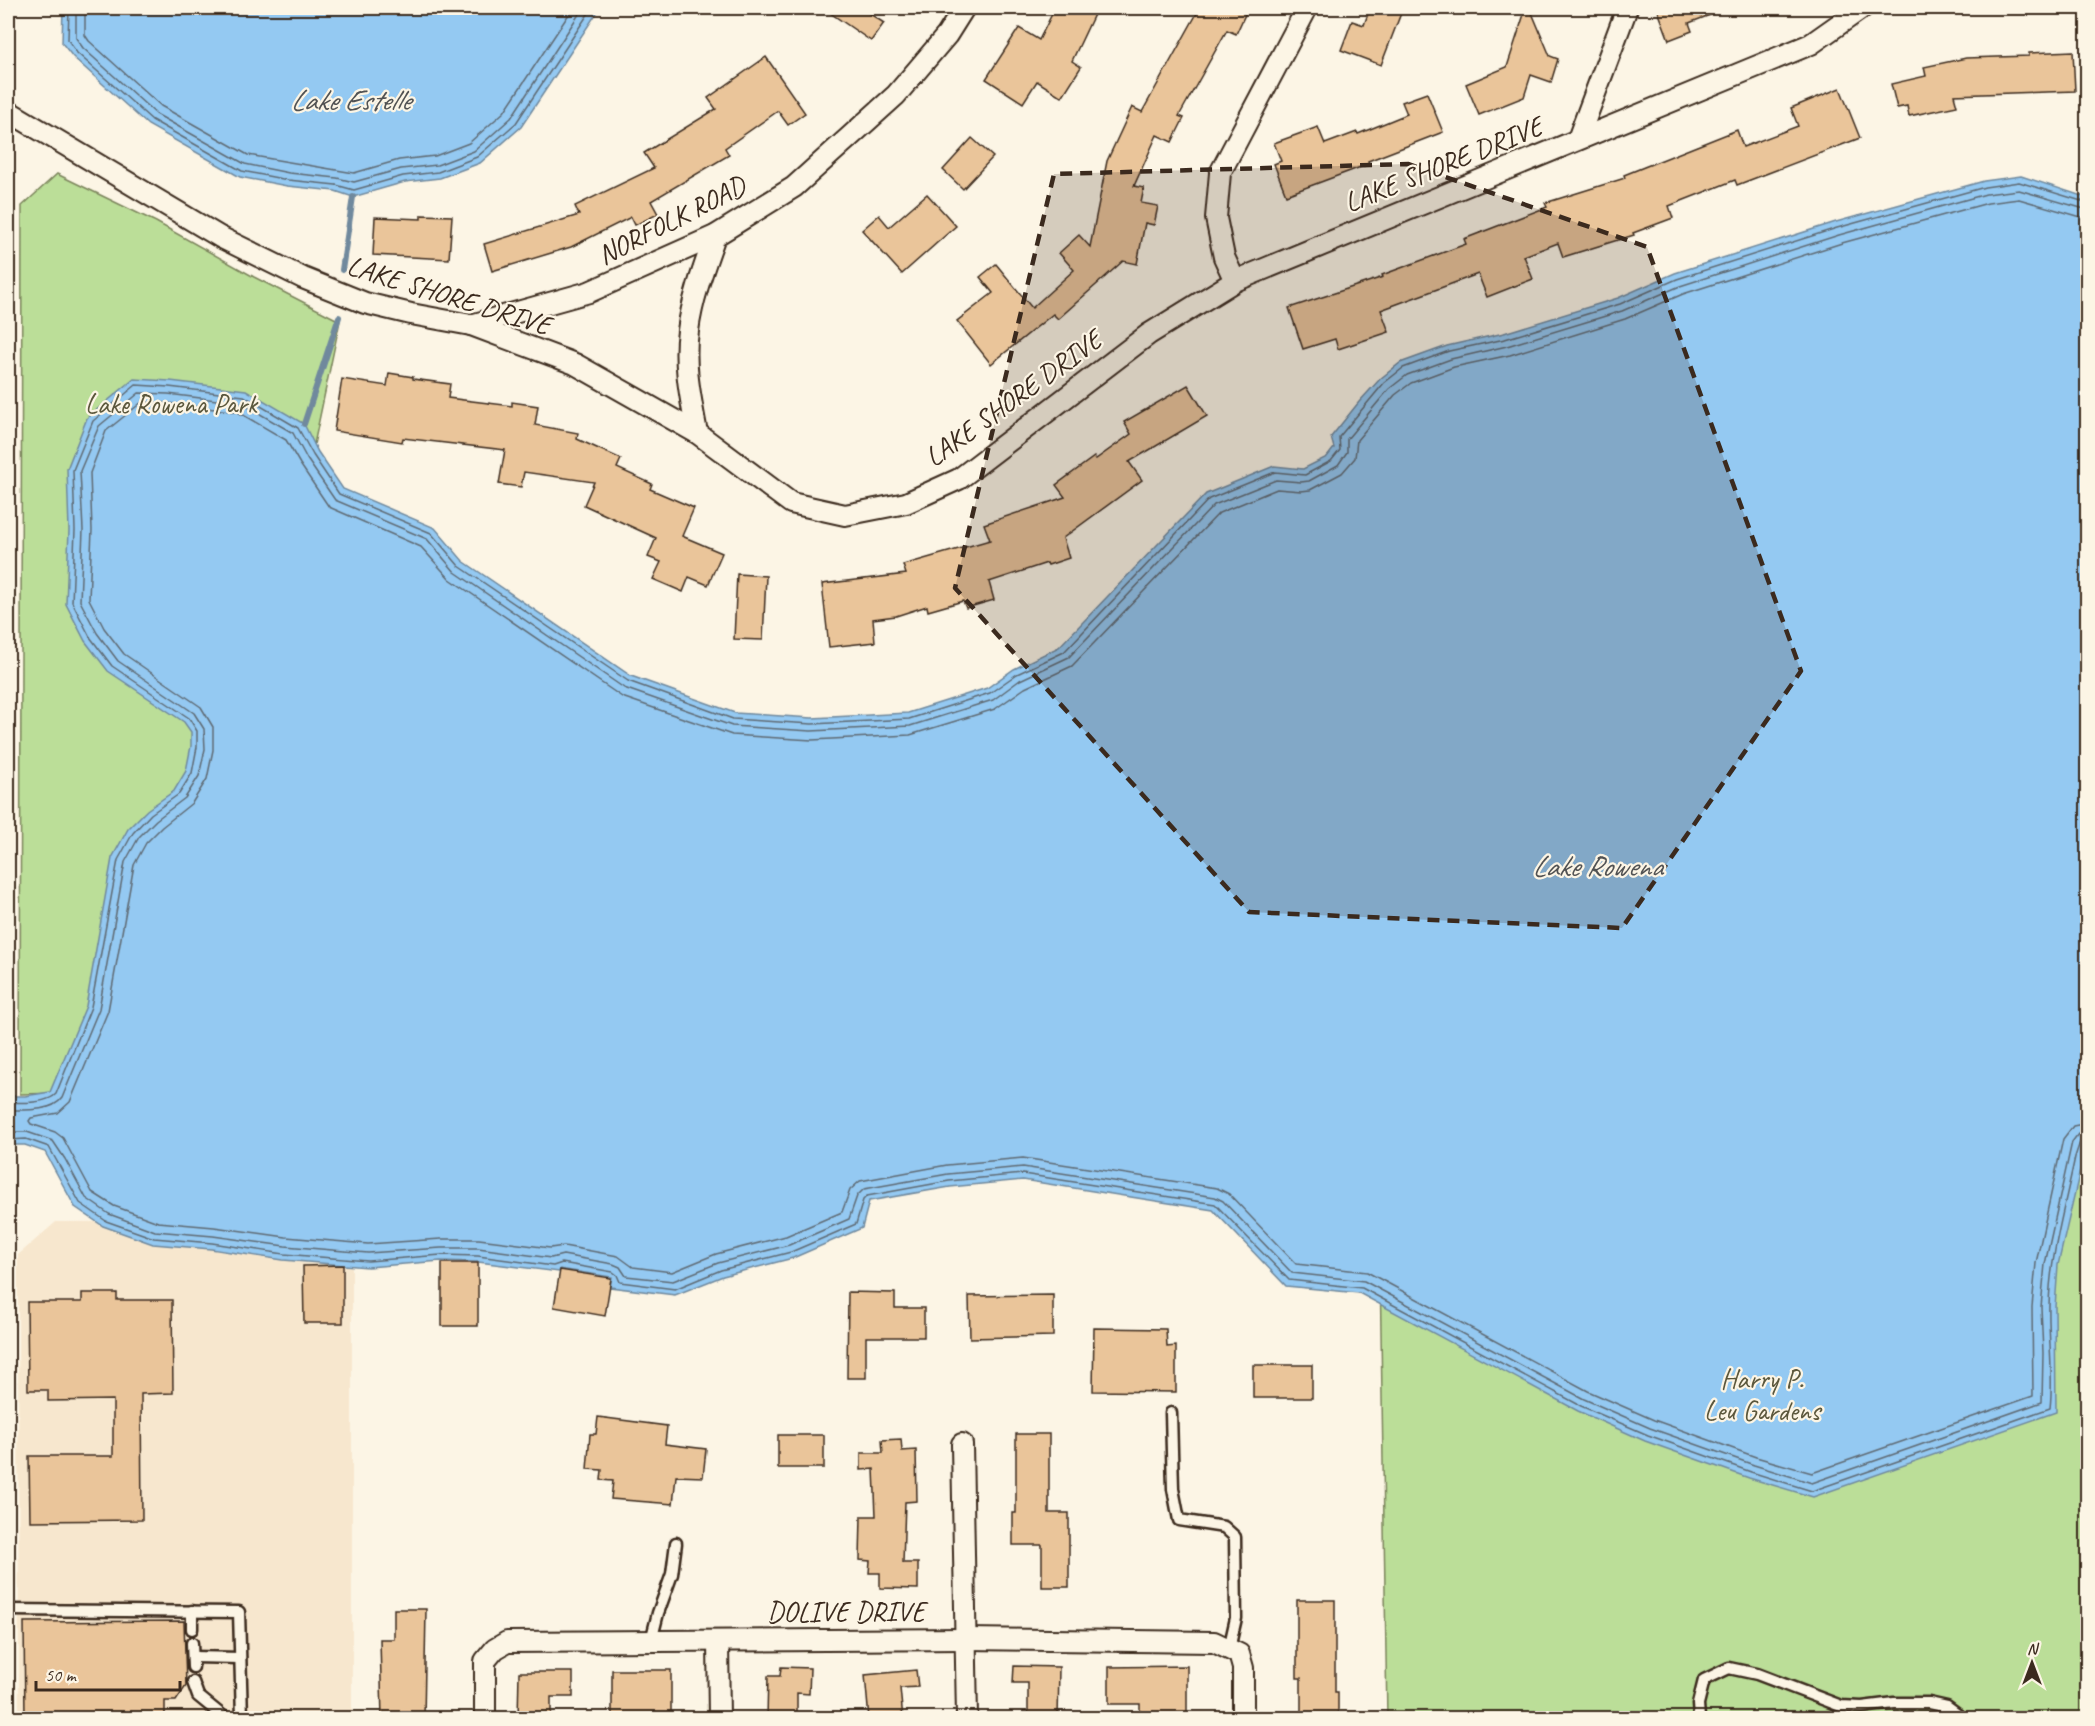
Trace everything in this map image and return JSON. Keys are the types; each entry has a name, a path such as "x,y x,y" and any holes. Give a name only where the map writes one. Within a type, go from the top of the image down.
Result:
{"street":[{"name":"NORFOLK ROAD","path":"471,325 589,292 715,236 794,187 896,94 947,35 964,8"},
{"path":"1235,281 1224,257 1216,218 1220,173 1307,8"},
{"path":"1578,139 1627,8"},
{"name":"LAKE SHORE DRIVE","path":"8,111 220,237 303,278 365,303 471,325 575,364 697,433 791,503 845,515 906,503 959,479 1149,334 1235,281 1812,44 1862,8"},
{"path":"697,433 687,373 688,331 697,289 715,236"},
{"path":"962,1444 967,1719"},
{"name":"DOLIVE DRIVE","path":"485,1719 485,1661 495,1649 507,1642 966,1639 1222,1645"},
{"path":"718,1641 719,1719"},
{"path":"1222,1645 1239,1654 1243,1668 1243,1719"}],"lane":[{"path":"1171,1413 1173,1489 1179,1520 1224,1527 1235,1537 1236,1618 1222,1645"},
{"path":"651,1641 672,1574 675,1543"},
{"path":"8,1610 239,1612 242,1719"},
{"path":"192,1611 192,1629"},
{"path":"192,1643 193,1662 240,1658"},
{"path":"1699,1719 1698,1704 1704,1680 1729,1668 1757,1674 1841,1706 1929,1703 1947,1707 1962,1719"},
{"path":"193,1682 198,1696 225,1719"}],"highlighted area":[{"path":"1408,164 1647,247 1801,671 1622,928 1249,912 955,588 1054,174"}],"shaded area":[{"path":"352,1221 352,1718 19,1718 18,1255 56,1222"}],"green space":[{"name":"Lake Rowena Park","path":"57,174 156,222 254,277 340,321 308,473 153,1091 20,1094 22,206"},
{"name":"Harry P. Leu Gardens","path":"2087,1065 2087,1718 1387,1718 1377,1074"}],"water":[{"name":"Lake Estelle","path":"63,8 600,8 521,127 480,163 440,178 405,182 353,197 335,191 287,186 240,177 148,125 73,57 62,43"},
{"name":"Lake Rowena","path":"2021,176 2088,198 2088,1136 2058,1265 2055,1307 2056,1412 1813,1497 1749,1478 1645,1441 1578,1411 1359,1293 1286,1286 1213,1210 1023,1180 950,1187 869,1201 862,1228 793,1258 723,1276 675,1295 610,1287 612,1277 560,1269 559,1272 478,1262 441,1261 368,1267 283,1260 211,1249 153,1244 103,1226 75,1207 45,1152 25,1145 8,1145 8,1096 50,1092 86,1006 112,858 128,829 147,810 174,791 186,771 191,746 191,732 184,722 108,671 85,641 66,604 69,530 67,469 87,418 134,379 246,390 304,424 318,452 343,489 435,528 463,561 631,676 735,713 812,718 908,713 987,688 1014,669 1059,647 1206,494 1274,466 1303,469 1327,457 1334,448 1331,437 1380,379 1400,363 1447,346 1504,333 1618,298 1675,273 1836,222 1984,181"}],"building":[{"path":"823,8 861,8 884,23 871,41"},
{"path":"1055,8 1097,8 1072,61 1081,67 1062,97 1037,81 1023,103 986,79 1019,28 1039,40"},
{"path":"1200,8 1248,8 1236,34 1227,30 1179,116 1184,118 1172,142 1157,135 1134,186 1144,188 1141,203 1158,206 1154,225 1145,223 1137,264 1123,261 1058,319 1053,314 991,364 957,321 993,293 980,277 996,264 1032,308 1074,270 1059,253 1079,235 1090,247 1107,161 1132,107 1142,112"},
{"path":"1370,8 1403,8 1381,65 1341,50 1352,21 1364,25"},
{"path":"1526,8 1530,8 1550,56 1558,59 1551,82 1531,75 1524,97 1479,115 1466,84 1507,67"},
{"path":"1657,8 1726,9 1689,23 1692,31 1669,40"},
{"path":"2073,51 2075,91 1954,95 1957,106 1909,116 1907,106 1897,108 1891,84 1926,76 1924,67 1966,58 2029,56 2029,53"},
{"path":"766,57 805,113 788,125 778,111 725,148 729,155 651,201 658,214 635,225 631,217 571,247 492,271 484,244 579,215 575,206 654,168 644,153 716,109 708,98"},
{"path":"1840,88 1860,138 1737,185 1735,180 1669,206 1673,218 1633,233 1634,235 1563,257 1558,243 1524,256 1533,279 1487,297 1478,274 1381,310 1389,332 1338,349 1335,339 1303,349 1289,308 1383,277 1382,275 1466,244 1464,239 1547,207 1545,203 1625,178 1624,175 1737,130 1743,147 1798,126 1791,108"},
{"path":"1427,93 1443,132 1368,161 1369,164 1286,195 1274,164 1281,161 1274,143 1318,127 1325,144 1357,132 1358,134 1407,114 1402,102"},
{"path":"972,138 993,157 963,189 943,170"},
{"path":"927,194 956,226 902,274 862,230 879,215 889,227"},
{"path":"421,215 452,216 449,259 373,255 375,217 421,219"},
{"path":"389,373 450,384 448,398 512,406 512,402 538,406 535,425 578,433 577,439 621,459 617,468 652,484 650,489 694,508 682,536 722,553 708,585 689,577 683,592 653,579 661,562 648,557 656,538 584,505 594,482 524,472 521,487 499,484 505,450 403,438 402,442 334,431 342,379 387,386"},
{"path":"1188,385 1207,416 1129,462 1142,480 1063,538 1069,558 989,582 994,600 966,608 963,601 928,611 927,606 896,616 873,619 875,642 829,647 822,584 906,574 903,565 990,540 984,524 1065,497 1056,485 1131,434 1124,422"},
{"path":"737,574 766,576 763,640 734,639"},
{"path":"442,1263 478,1263 478,1326 442,1326"},
{"path":"343,1265 343,1323 304,1323 303,1266"},
{"path":"560,1270 611,1278 605,1316 554,1307"},
{"path":"848,1292 895,1293 895,1308 924,1308 924,1337 866,1337 866,1378 847,1378"},
{"path":"82,1293 117,1293 117,1300 172,1300 173,1393 141,1394 142,1520 30,1521 29,1456 113,1456 113,1400 48,1401 48,1390 28,1390 27,1302 82,1302"},
{"path":"1053,1295 1053,1336 970,1338 969,1296"},
{"path":"1094,1328 1166,1329 1167,1347 1176,1346 1176,1392 1093,1391"},
{"path":"1253,1365 1312,1365 1312,1398 1253,1398"},
{"path":"598,1417 667,1426 665,1444 706,1449 703,1477 676,1476 673,1504 611,1499 613,1481 601,1480 602,1470 587,1469 590,1434 596,1434"},
{"path":"1016,1434 1049,1434 1049,1513 1069,1513 1069,1587 1042,1587 1042,1545 1013,1545 1013,1513 1016,1513"},
{"path":"778,1435 824,1435 824,1468 778,1468"},
{"path":"901,1439 902,1451 916,1450 917,1501 905,1502 903,1563 918,1563 918,1589 880,1588 880,1573 869,1573 870,1561 860,1560 861,1516 876,1516 874,1469 861,1470 861,1453 883,1453 882,1440"},
{"path":"1297,1600 1335,1600 1335,1692 1338,1692 1338,1719 1301,1719 1301,1678 1297,1678"},
{"path":"394,1609 426,1609 424,1719 382,1719 380,1639 394,1639"},
{"path":"184,1621 186,1686 176,1701 165,1701 165,1719 25,1719 24,1622"},
{"path":"1014,1666 1059,1667 1058,1719 1028,1719 1028,1683 1013,1683"},
{"path":"1187,1666 1187,1719 1140,1719 1140,1704 1109,1704 1109,1667"},
{"path":"781,1667 810,1668 809,1694 797,1693 797,1719 767,1719 768,1676 780,1676"},
{"path":"612,1670 671,1670 671,1719 612,1719"},
{"path":"916,1670 918,1687 900,1688 903,1719 869,1719 865,1675"},
{"path":"519,1672 573,1672 573,1697 551,1697 551,1719 518,1719"}],"waterway":[{"path":"342,270 353,197"},
{"path":"304,424 339,317"}]}
